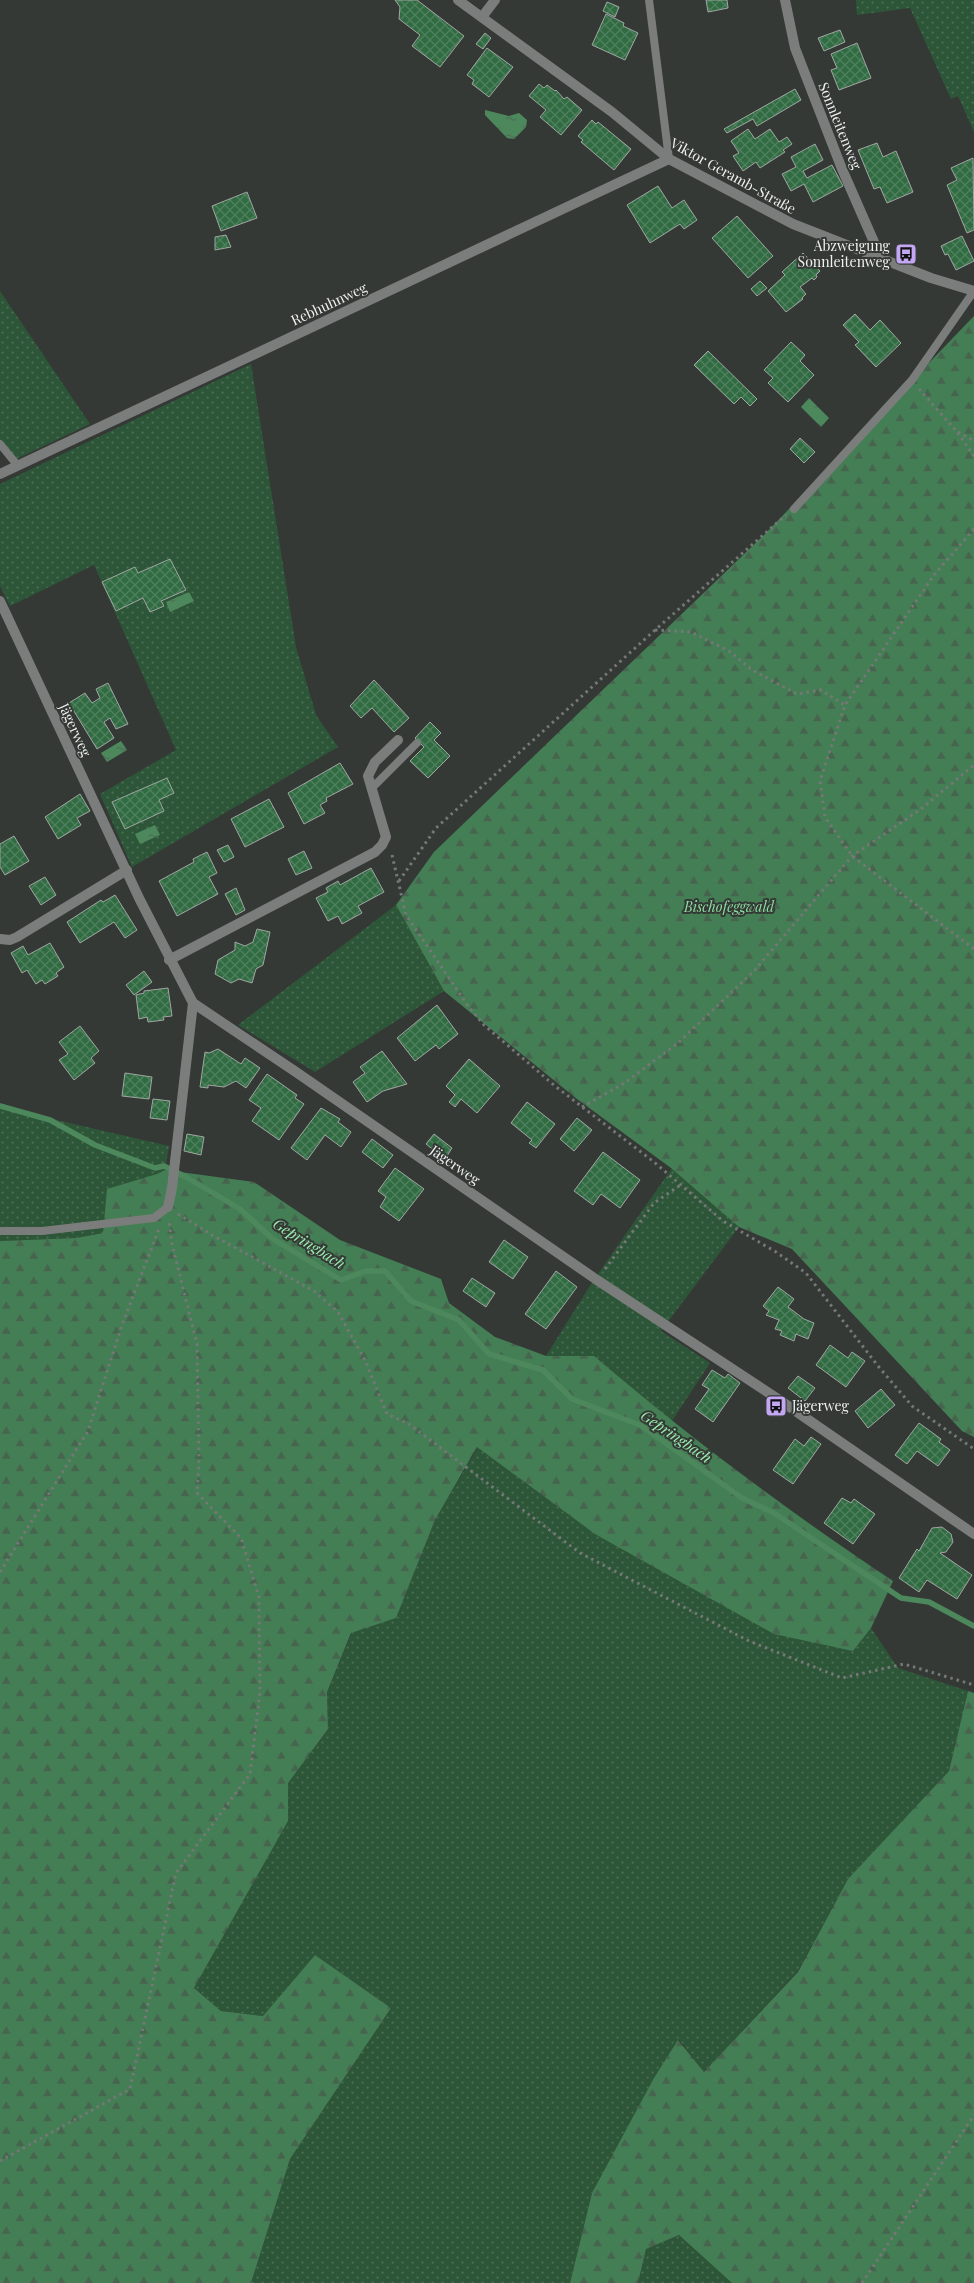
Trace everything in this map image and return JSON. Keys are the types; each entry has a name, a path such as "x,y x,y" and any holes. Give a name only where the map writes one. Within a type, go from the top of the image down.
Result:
{"street":[{"name":"Viktor Geramb-Straße","path":"458,0 612,112 669,159 792,224 930,278 974,291"},
{"path":"482,17 495,0"},
{"name":"Sonnleitenweg","path":"785,0 795,48 842,168 881,258"},
{"name":"Rebhuhnweg","path":"0,474 669,159"},
{"name":"Jägerweg","path":"0,601 170,960 193,1003 597,1280 781,1401 974,1534"},
{"path":"170,960 375,852 382,845 386,837 368,776 375,762 398,740"},
{"path":"0,939 10,940 16,937 127,870"},
{"path":"168,1207 172,1188 193,1003"}],"lane":[{"path":"650,0 669,159"},
{"name":"Viktor Geramb-Straße","path":"794,508 912,380 974,291"},
{"path":"0,444 18,466"},
{"path":"371,789 417,743"},
{"path":"0,1231 42,1231 154,1218 168,1207"}],"path":[{"path":"912,380 957,432 974,456"},
{"path":"957,432 974,441"},
{"path":"398,881 436,828 655,630 794,508"},
{"path":"974,529 934,575 845,705 820,782 825,817 852,856 974,949"},
{"path":"655,630 691,632 729,651 752,670 798,694 821,690 845,705"},
{"path":"582,1107 623,1084 678,1043 754,971 852,856 922,809 974,765"},
{"path":"394,862 406,915 468,1006 484,1025 555,1086 682,1184 723,1221 776,1252 806,1273 878,1366 912,1406 974,1449"},
{"path":"597,1280 654,1203 682,1184"},
{"path":"168,1207 212,1235 314,1291 338,1312 365,1360 387,1414 409,1424 580,1553 749,1641 842,1678 904,1664 974,1685"},
{"path":"0,1572 88,1431 122,1324 168,1207"},
{"path":"0,2161 130,2089 176,1873 250,1774 260,1692 259,1597 241,1538 197,1493 199,1463 197,1344 172,1244 168,1207"},
{"path":"862,2283 974,2115"}],"shaded area":[{"path":"856,0 974,0 974,132 958,96 951,99 910,8 857,15"},
{"path":"0,291 90,424 14,460 0,444"},
{"path":"251,364 296,647 316,715 338,747 132,867 100,794 176,750 94,565 10,606 0,586 0,484"},
{"path":"396,905 444,991 315,1072 238,1025"},
{"path":"0,1107 169,1146 165,1170 157,1174 103,1233 76,1238 0,1241"},
{"path":"672,1168 739,1227 661,1331 710,1363 672,1421 661,1413 546,1356 591,1284"},
{"path":"478,1447 595,1534 853,1651 871,1628 898,1668 968,1691 949,1771 848,1879 798,1971 704,2072 679,2040 592,2193 570,2283 251,2283 290,2159 391,2008 315,1955 263,2016 221,2011 194,1988 288,1821 287,1783 328,1729 327,1692 352,1632 396,1618 435,1520"},
{"path":"679,2235 732,2283 638,2283 646,2249"}],"green space":[{"name":"Bischofeggwald","path":"974,316 974,1437 962,1431 792,1249 739,1227 671,1168 577,1099 444,991 396,905 434,852 765,534"},
{"path":"165,1170 254,1182 340,1240 441,1279 449,1303 495,1337 546,1356 594,1356 666,1416 740,1473 893,1581 871,1628 853,1651 774,1634 595,1534 477,1447 435,1520 396,1618 351,1633 327,1692 328,1729 288,1783 288,1821 194,1988 221,2011 263,2016 315,1955 391,2008 290,2159 251,2283 0,2283 0,1241 76,1238 103,1233 107,1189"},
{"path":"968,1691 974,1693 974,2283 732,2283 679,2235 646,2249 638,2283 570,2283 592,2193 654,2078 678,2040 704,2072 798,1972 848,1879 949,1771"}],"water":[{"path":"485,110 509,116 519,113 527,120 526,127 514,139 507,138 485,115"},
{"path":"809,398 829,418 821,427 801,407"},
{"path":"189,592 194,601 170,612 166,602"},
{"path":"121,741 127,750 107,762 101,753"},
{"path":"155,825 160,835 140,844 135,834"}],"building":[{"path":"395,0 417,0 464,36 440,67 412,46 420,35 399,19 400,7"},
{"path":"706,0 727,0 728,8 708,12"},
{"path":"607,2 619,7 615,17 603,11"},
{"path":"606,14 624,23 623,26 638,33 625,60 592,45"},
{"path":"840,30 845,42 824,51 818,38"},
{"path":"485,33 491,38 483,49 476,44"},
{"path":"857,43 871,78 839,90 831,70 837,68 831,54"},
{"path":"487,48 513,67 489,97 472,84 474,80 467,75"},
{"path":"539,84 544,88 547,85 556,90 564,99 567,97 582,110 561,135 540,117 546,110 529,96"},
{"path":"795,89 801,100 757,126 753,119 727,133 724,129"},
{"path":"592,120 596,124 598,122 631,149 614,170 581,142 583,140 578,136"},
{"path":"748,129 755,139 770,129 779,142 787,137 792,144 783,150 785,152 760,168 756,162 743,171 733,156 739,153 731,141"},
{"path":"877,143 883,157 896,151 913,192 887,203 880,187 874,189 858,150"},
{"path":"815,144 823,160 803,171 807,178 832,165 843,186 813,202 804,184 791,191 782,174 796,167 791,157"},
{"path":"973,158 974,230 967,233 947,185 957,180 951,168"},
{"path":"658,186 672,208 684,200 697,220 684,229 680,224 650,243 627,205"},
{"path":"247,192 257,218 221,231 212,206"},
{"path":"737,216 773,256 748,278 712,238"},
{"path":"226,235 231,247 215,250 215,237"},
{"path":"962,236 974,261 956,270 948,254 945,255 941,246"},
{"path":"803,253 820,271 814,280 812,278 800,287 806,294 803,299 786,312 768,291 785,275 782,272"},
{"path":"760,281 767,288 757,296 751,289"},
{"path":"855,314 870,330 880,320 901,343 876,367 855,345 859,342 843,325"},
{"path":"791,342 805,355 800,361 814,375 788,402 768,383 773,378 764,370"},
{"path":"708,351 757,399 750,406 741,397 734,404 694,365"},
{"path":"800,438 815,452 804,463 790,449"},
{"path":"170,559 186,590 161,601 164,606 150,612 143,598 116,611 102,582 135,567 138,573"},
{"path":"374,680 409,718 394,732 372,708 361,718 350,706"},
{"path":"108,683 128,724 116,729 110,718 104,722 114,738 97,749 69,703 85,693 92,703 100,698 96,689"},
{"path":"430,722 441,733 434,740 450,756 428,778 410,761 424,747 415,738"},
{"path":"340,763 353,784 326,798 327,801 320,805 325,813 304,824 288,793"},
{"path":"167,778 174,793 159,800 164,811 125,829 112,802"},
{"path":"80,794 90,811 77,818 81,825 58,839 45,817"},
{"path":"269,799 284,827 245,847 231,819"},
{"path":"14,836 29,861 5,875 0,867 0,844"},
{"path":"228,845 234,857 224,862 217,850"},
{"path":"304,851 312,868 296,875 288,859"},
{"path":"207,852 217,873 209,877 218,894 177,916 159,881 194,862 193,859"},
{"path":"371,868 384,892 358,906 362,913 342,924 338,916 328,921 316,898 328,892 326,888 338,881 340,885"},
{"path":"45,877 56,895 41,905 29,886"},
{"path":"236,888 245,910 236,915 225,894"},
{"path":"115,895 137,930 125,938 114,922 80,943 67,922 101,900 103,902"},
{"path":"257,929 270,932 263,965 256,969 252,983 239,979 231,983 215,974 218,960 235,950 235,942 245,946 253,942"},
{"path":"50,943 64,967 56,973 58,976 45,984 42,980 36,984 27,970 22,973 11,953 23,946 28,955"},
{"path":"144,971 152,982 134,995 126,985"},
{"path":"168,988 172,1016 163,1017 164,1020 148,1022 147,1017 139,1019 136,995 144,993 144,991"},
{"path":"437,1005 458,1034 439,1049 436,1045 415,1061 397,1038"},
{"path":"80,1026 99,1051 91,1058 95,1063 74,1080 59,1060 68,1054 59,1042"},
{"path":"218,1049 241,1064 245,1058 260,1068 246,1088 236,1081 224,1087 208,1085 208,1088 200,1087 205,1052 209,1053"},
{"path":"382,1051 407,1084 383,1091 367,1102 353,1082 365,1073 360,1067"},
{"path":"469,1059 500,1086 477,1113 461,1099 455,1107 449,1102 455,1095 446,1086"},
{"path":"125,1073 152,1077 149,1099 122,1096"},
{"path":"267,1074 297,1095 295,1098 304,1104 279,1140 252,1121 261,1108 249,1100"},
{"path":"153,1099 170,1101 167,1120 150,1118"},
{"path":"527,1102 555,1124 536,1148 529,1143 532,1140 511,1123"},
{"path":"321,1108 340,1119 338,1122 351,1132 341,1147 325,1135 307,1160 291,1148"},
{"path":"577,1118 592,1130 574,1151 560,1139"},
{"path":"187,1134 204,1137 201,1155 184,1151"},
{"path":"434,1134 452,1148 445,1159 426,1144"},
{"path":"372,1139 393,1155 383,1168 362,1152"},
{"path":"603,1152 640,1180 620,1208 601,1194 593,1205 574,1191"},
{"path":"395,1168 424,1189 399,1221 380,1207 386,1197 378,1191"},
{"path":"504,1240 528,1257 513,1279 489,1262"},
{"path":"556,1271 577,1287 546,1329 525,1314"},
{"path":"472,1278 495,1293 486,1307 463,1291"},
{"path":"778,1287 794,1299 788,1307 804,1319 814,1323 808,1339 796,1334 794,1341 780,1335 782,1331 775,1329 779,1320 766,1315 769,1311 763,1306"},
{"path":"830,1345 848,1358 852,1352 865,1361 846,1387 816,1365"},
{"path":"712,1370 725,1378 728,1374 740,1383 713,1422 695,1409 709,1389 702,1385"},
{"path":"798,1376 815,1388 805,1401 788,1388"},
{"path":"881,1389 895,1405 868,1428 855,1411"},
{"path":"919,1423 941,1439 939,1442 950,1450 938,1466 917,1451 907,1464 895,1455"},
{"path":"811,1437 821,1444 793,1484 773,1470 795,1439 804,1446"},
{"path":"842,1498 851,1503 854,1499 875,1514 853,1544 824,1523"},
{"path":"942,1527 951,1534 953,1542 946,1552 940,1553 972,1575 957,1599 927,1580 919,1592 899,1578 917,1549 919,1551 932,1528"}],"waterway":[{"name":"Gepringbach","path":"0,1106 50,1120 95,1145 155,1168 164,1166 186,1177 240,1209 273,1239 341,1280 366,1271 385,1271 411,1301 459,1320 489,1354 543,1370 572,1399 642,1426 742,1498 774,1513 901,1598 929,1602 974,1626"}],"place":[{"name":"Abzweigung Sonnleitenweg","path":"906,254"},
{"name":"Jägerweg","path":"776,1406"}]}
